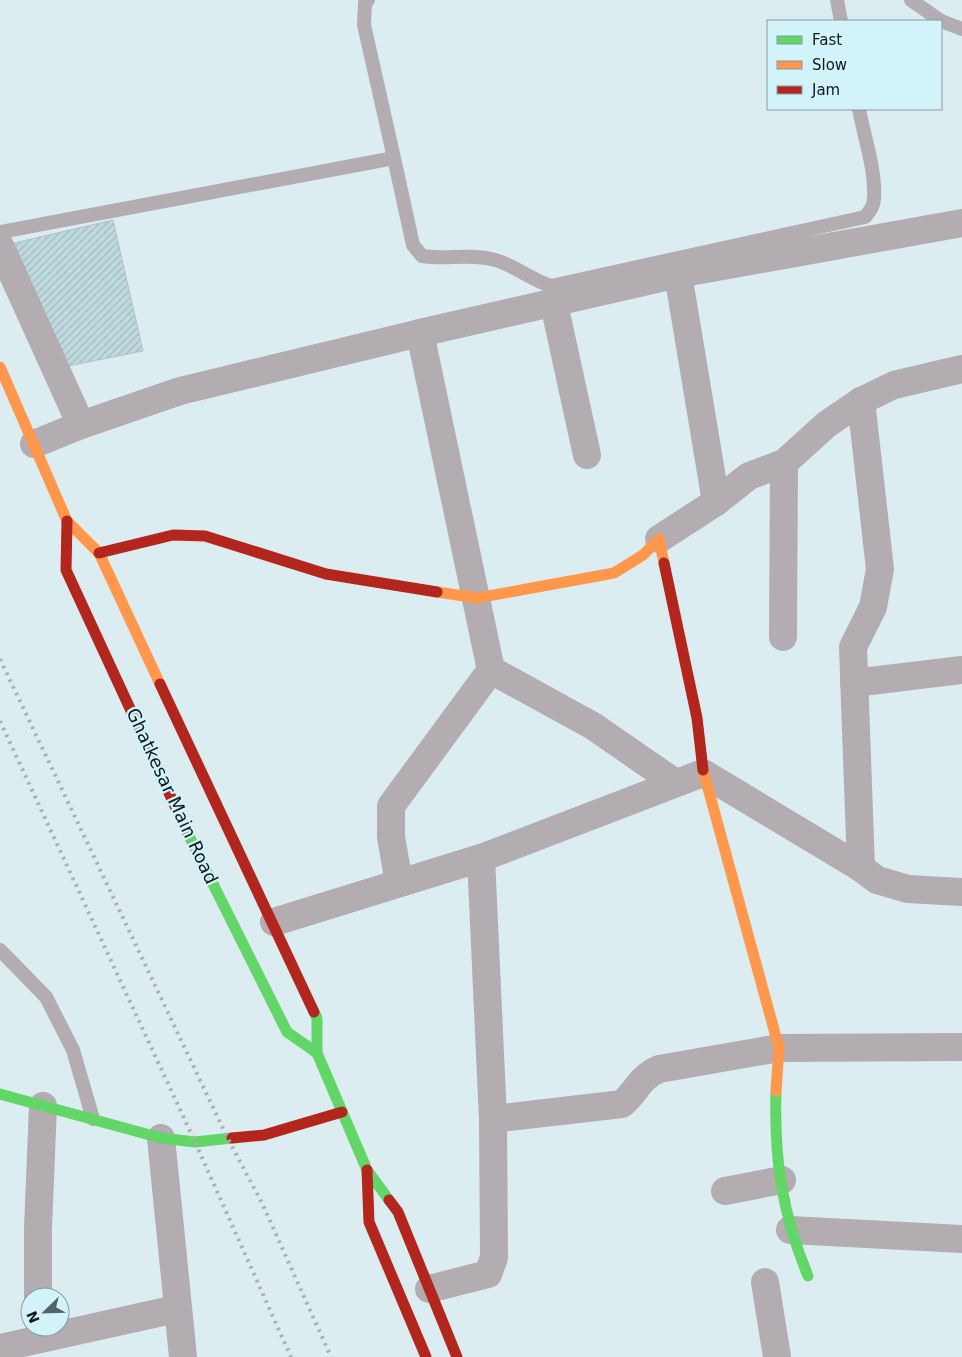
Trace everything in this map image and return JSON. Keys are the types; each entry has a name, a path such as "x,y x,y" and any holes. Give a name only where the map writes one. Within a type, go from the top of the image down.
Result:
{"main road":[{"name":"Ghatkesar Main Road","path":"0,367 66,521 66,570 187,832 286,1032 317,1053"},
{"name":"Ghatkesar Main Road","path":"66,521 99,553 274,922 317,1018 317,1053 367,1170 398,1212 458,1357"},
{"path":"99,553 173,535 205,536 326,574 477,598 614,573 643,555 659,539"},
{"path":"659,539 697,718 704,773 779,1048 775,1086 777,1155 790,1230 808,1276"},
{"path":"0,1094 161,1138 195,1142 264,1135 342,1112"},
{"name":"Ghatkesar Main Road","path":"367,1170 369,1222 426,1357"}],"street":[{"path":"34,444 81,425 180,391 420,333 554,304 678,274 962,223"},
{"path":"0,246 81,425"},
{"path":"678,274 716,502"},
{"path":"554,304 587,456"},
{"path":"399,883 391,837 391,806 491,670 420,333"},
{"path":"659,539 716,502 749,476 784,463 827,424 861,400 894,385 962,369"},
{"path":"861,400 880,570 873,606 853,648 861,868"},
{"path":"783,637 784,463"},
{"path":"491,670 593,726 674,782"},
{"path":"854,683 962,670"},
{"path":"274,922 481,858 674,782 704,773 861,868 877,880 908,888 962,892"},
{"path":"429,1289 488,1274 494,1258 493,1119 481,858"},
{"path":"493,1119 622,1104 631,1097 646,1075 659,1069 779,1048 962,1047"},
{"path":"38,1287 38,1228 43,1106"},
{"path":"161,1138 176,1310 183,1357"},
{"path":"725,1191 782,1180"},
{"path":"790,1230 962,1240"},
{"path":"765,1282 777,1357"},
{"path":"70,1328 176,1310"},
{"path":"0,1348 28,1337"}],"lane":[{"path":"368,0 365,3 364,26 413,245 422,256 436,258 462,256 496,260 538,282 551,286 865,217 872,209 874,200 872,173 859,110"},
{"path":"837,0 841,20"},
{"path":"911,0 940,20"},
{"path":"942,21 962,29"},
{"path":"0,232 394,158"},
{"path":"0,950 46,996 74,1050 93,1120"}],"building":[{"path":"113,220 143,351 68,366 14,243"}],"railway":[{"path":"0,659 228,1139 262,1203 331,1357"},
{"path":"0,721 195,1142 291,1357"}],"traffic: fast":[{"path":"187,832 287,1032 317,1053"},
{"path":"314,1012 317,1018 317,1053 367,1170 389,1200"},
{"path":"776,1091 778,1163 786,1208 808,1276"},
{"path":"0,1094 161,1138 195,1142 232,1138"}],"traffic: slow":[{"path":"0,367 67,521 99,553 160,684"},
{"path":"437,592 477,598 614,573 643,555 659,539 664,563"},
{"path":"703,770 779,1048 776,1091"}],"traffic: jam":[{"path":"67,521 66,570 187,832"},
{"path":"99,553 173,535 205,536 326,574 437,592"},
{"path":"664,563 697,718 703,770"},
{"path":"160,684 314,1012"},
{"path":"232,1138 264,1135 342,1112"},
{"path":"367,1170 369,1222 426,1357"},
{"path":"389,1200 398,1212 457,1357"}]}
